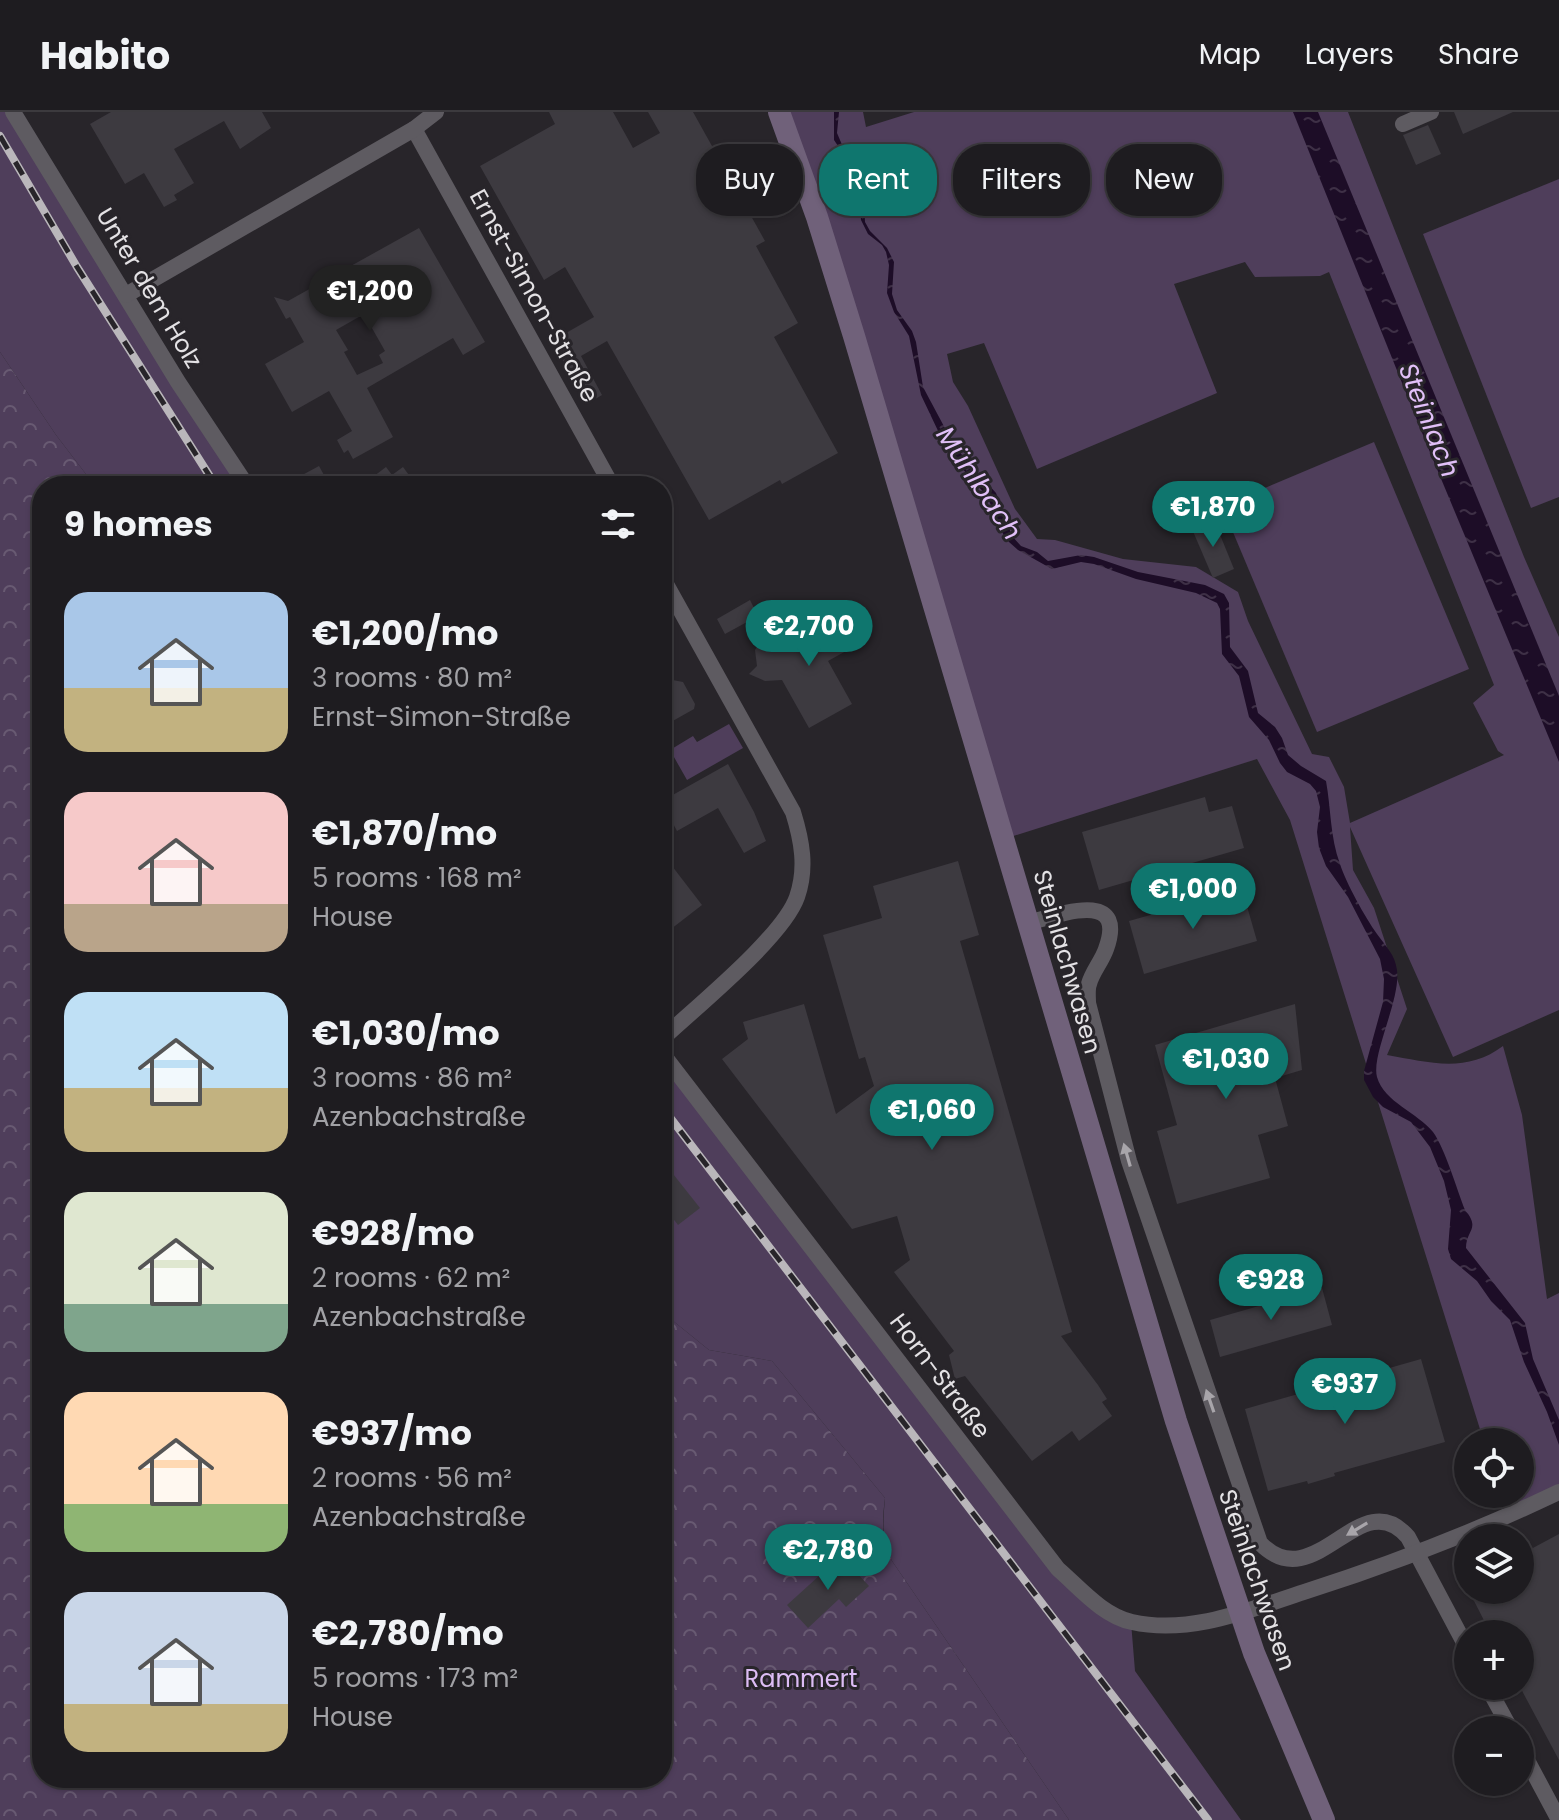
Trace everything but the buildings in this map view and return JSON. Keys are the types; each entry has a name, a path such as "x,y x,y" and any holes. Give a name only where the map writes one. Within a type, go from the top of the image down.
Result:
{"street":[{"name":"Unter dem Holz","path":"13,112 178,382 240,476"},
{"path":"126,295 414,129 436,112"},
{"name":"Steinlachwasen","path":"779,112 817,217 854,336 1171,1406 1239,1613 1324,1820"},
{"path":"1403,124 1431,112"},
{"name":"Ernst-Simon-Straße","path":"414,129 606,476"},
{"path":"672,595 793,812 801,839 804,867 797,897 785,920 672,1029"},
{"path":"1028,923 1084,909 1095,909 1104,914 1110,932 1107,947 1089,984 1088,1003 1129,1161 1260,1543 1271,1554 1287,1559 1307,1557 1337,1542 1357,1526 1378,1520 1387,1521 1402,1530 1454,1624"},
{"name":"Horn-Straße","path":"672,1066 1058,1569 1108,1613 1131,1622 1156,1626 1183,1625 1239,1613 1416,1554 1473,1532 1559,1492"},
{"path":"1534,1773 1559,1820"}],"green space":[{"path":"0,112 13,112 241,476 87,476 0,352"},
{"path":"779,112 863,112 866,127 914,112 1348,112 1524,557 1559,637 1559,1010 1453,1057 1350,827 1353,870 1374,908 1407,1009 1387,1055 1432,1063 1461,1063 1489,1055 1503,1046 1522,1115 1547,1299 1559,1293 1559,1492 1534,1504 1534,1428 1480,1428 1290,820 1257,759 1004,839 803,190 803,144 789,144","holes":["1245,262 1255,277 1320,276 1329,272 1494,685 1473,703 1498,751 1504,755 1350,823 1344,787 1329,757 1312,754 1248,621 1238,592 1196,567 1123,559 1055,540 1037,539 1015,509 968,406 953,382 947,354 984,343 1037,469 1217,393 1174,284"]},
{"path":"1559,179 1559,497 1531,508 1423,234"},
{"name":"Rammert","path":"0,352 87,476 32,476 32,1788 672,1788 672,1320 709,1350 772,1361 885,1498 883,1530 892,1561 1069,1820 0,1820"},
{"path":"1374,442 1469,669 1317,732 1222,506"},
{"path":"729,724 743,748 687,780 672,749 693,736 697,742"},
{"path":"672,1066 1058,1569 1131,1622 1135,1671 1241,1820 1069,1820 892,1561 884,1538 885,1498 772,1361 709,1350 672,1320"},
{"path":"1504,1508 1526,1508 1507,1517"}],"water":[{"path":"834,112 839,112 837,133 842,144 834,140"},
{"name":"Steinlach","path":"1293,112 1318,112 1559,696 1559,762 1427,445"},
{"name":"Mühlbach","path":"861,216 865,216 870,231 887,248 894,262 892,294 897,310 916,342 923,387 955,447 996,493 1012,536 1021,546 1037,552 1048,561 1081,555 1094,557 1138,572 1205,585 1224,594 1229,603 1230,647 1248,671 1258,713 1275,727 1288,755 1326,781 1334,843 1343,872 1367,919 1396,964 1395,996 1378,1055 1377,1077 1387,1093 1427,1125 1437,1139 1472,1221 1466,1248 1525,1323 1533,1359 1559,1420 1559,1445 1510,1320 1477,1281 1451,1259 1448,1249 1451,1210 1444,1181 1430,1147 1411,1122 1383,1107 1373,1097 1364,1080 1383,1002 1384,979 1380,959 1348,897 1326,866 1319,848 1320,807 1316,791 1310,784 1287,772 1269,740 1249,717 1239,676 1222,654 1220,609 1217,603 1196,593 1136,579 1094,564 1081,562 1052,569 1009,542 987,496 949,454 921,395 909,336 894,312 887,293 889,265 886,252 868,234"}],"railway":[{"path":"0,136 77,267 210,476"},
{"path":"672,1120 1208,1820"}]}
